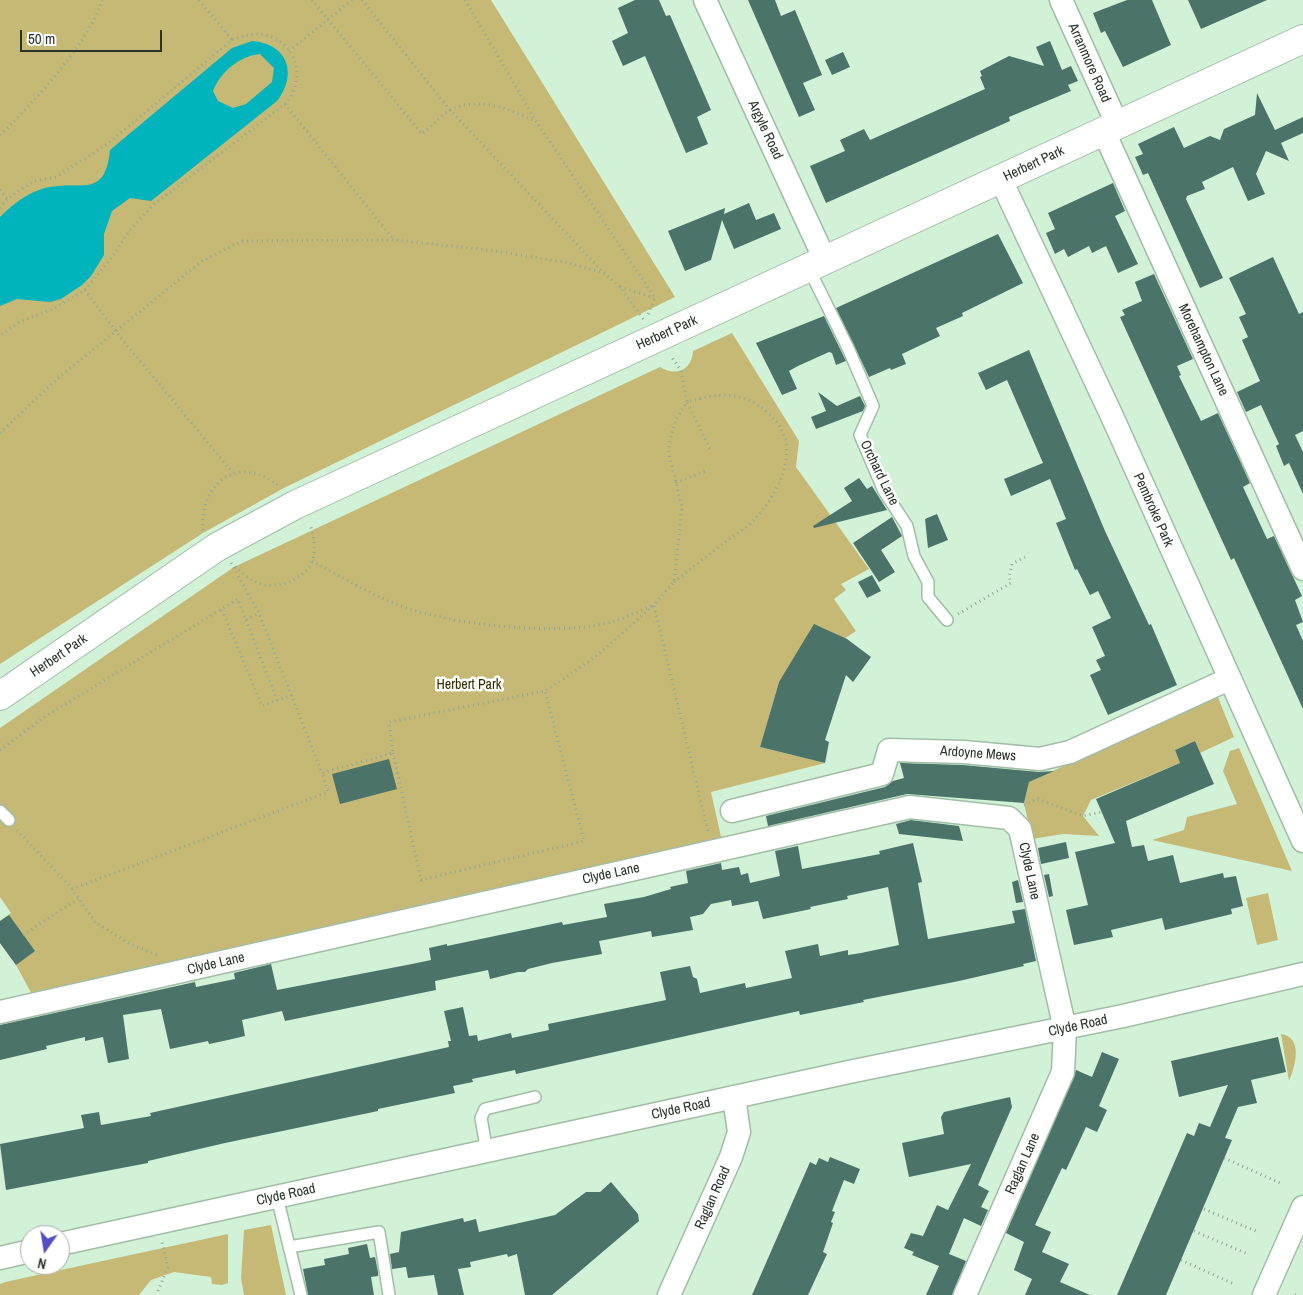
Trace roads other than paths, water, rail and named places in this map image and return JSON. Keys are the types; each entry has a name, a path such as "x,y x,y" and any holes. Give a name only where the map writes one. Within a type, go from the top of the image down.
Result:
{"street":[{"name":"Argyle Road","path":"705,0 817,265"},
{"name":"Arranmore Road","path":"1060,0 1111,129"},
{"name":"Herbert Park","path":"0,696 217,547 295,505 1303,39"},
{"name":"Morehampton Lane","path":"1111,129 1303,569"},
{"name":"Pembroke Park","path":"1001,180 1111,414 1303,841"},
{"name":"Ardoyne Mews","path":"732,811 882,774 889,750 964,752 1040,759 1070,752 1229,679"},
{"name":"Clyde Lane","path":"0,1012 706,840 910,807 1009,818 1020,829 1065,1029"},
{"name":"Clyde Road","path":"70,1242 734,1097 1065,1029 1303,974"},
{"name":"Raglan Lane","path":"966,1295 1063,1072 1065,1029"},
{"name":"Raglan Road","path":"670,1295 731,1157 739,1132 734,1097"},
{"path":"1264,1295 1303,1207"},
{"path":"0,1258 20,1253"}],"lane":[{"name":"Orchard Lane","path":"817,265 844,340 873,406 860,435 884,491 907,526 914,556 928,582 928,597 946,620"},
{"path":"0,811 9,820"},
{"path":"487,1152 481,1118 485,1109 535,1097"},
{"path":"277,1197 301,1295"},
{"path":"290,1247 379,1232 389,1295"}],"water":[{"path":"252,41 264,43 281,54 286,62 288,71 287,81 277,101 151,201 130,198 112,211 104,234 104,255 91,276 82,285 61,299 50,302 17,299 0,306 0,217 21,200 38,190 57,186 88,185 96,182 103,176 110,150 232,48","holes":["260,54 274,68 272,82 246,104 233,108 218,101 213,91 226,71 245,58"]}]}
